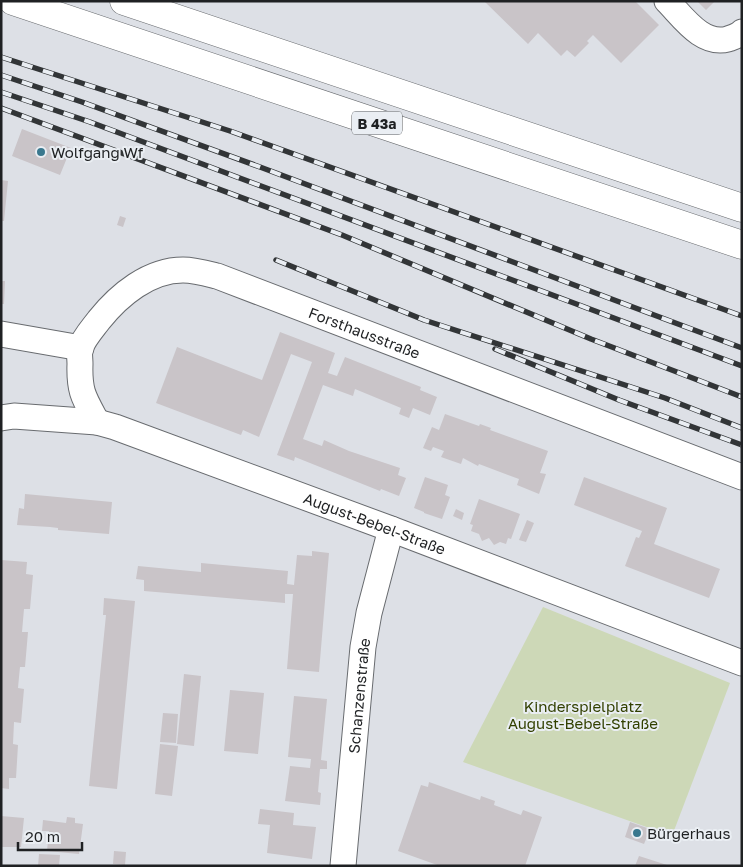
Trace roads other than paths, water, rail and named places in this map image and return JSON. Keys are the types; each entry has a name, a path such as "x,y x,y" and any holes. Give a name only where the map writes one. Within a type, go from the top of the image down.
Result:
{"highway":[{"name":"B 43a","path":"13,1 742,245"},
{"name":"B 43a","path":"124,1 742,208"}],"street":[{"path":"667,1 699,34 712,40 722,40 742,32"},
{"name":"Forsthausstraße","path":"80,348 110,306 136,285 152,277 171,272 182,270 198,271 217,276 742,477"},
{"path":"1,334 80,348 79,378 81,392 96,422"},
{"name":"August-Bebel-Straße","path":"1,418 22,417 96,422 115,427 391,529 742,663"},
{"name":"Schanzenstraße","path":"343,866 363,647 369,613 391,529"}],"railway":[{"path":"1,57 230,131 742,316"},
{"path":"1,75 82,102 260,167 742,348"},
{"path":"1,92 90,122 742,366"},
{"path":"1,108 342,235 591,339 742,397"},
{"path":"276,260 424,320 665,398 742,428"},
{"path":"495,349 619,400 742,445"}],"place":[{"name":"Wolfgang Wf","path":"41,152"},
{"name":"Bürgerhaus","path":"637,833"}],"park label":[{"name":"Kinderspielplatz August-Bebel-Straße","path":"583,714"}]}
